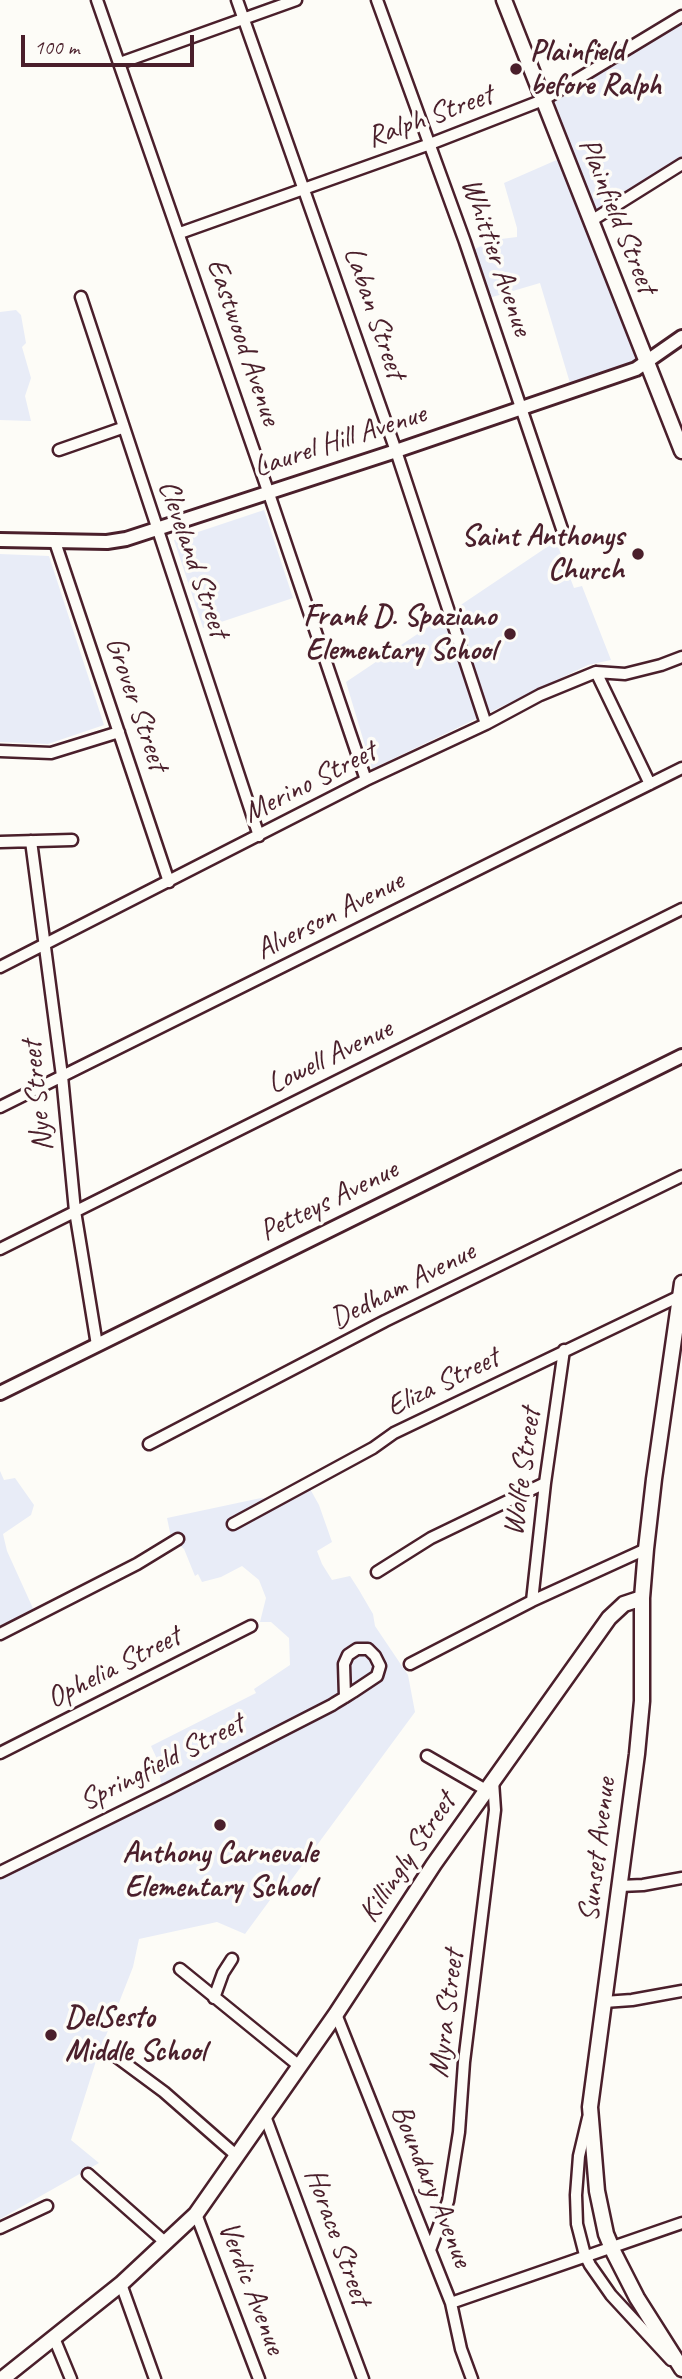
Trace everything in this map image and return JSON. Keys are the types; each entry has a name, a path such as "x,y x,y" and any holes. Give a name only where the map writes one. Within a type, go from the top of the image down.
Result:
{"main road":[{"name":"Plainfield Street","path":"504,0 682,451"},
{"path":"642,1598 654,1479 681,1289"},
{"name":"Killingly Street","path":"2,2379 121,2284 197,2214 336,2014 434,1864 608,1618 624,1604 642,1598"},
{"name":"Sunset Avenue","path":"642,1598 642,1701 590,2107 597,2191 614,2254 637,2298 676,2348 682,2370"}],"street":[{"name":"Eastwood Avenue","path":"97,0 180,233 366,780"},
{"name":"Laban Street","path":"237,0 396,451 486,724"},
{"path":"120,63 296,0"},
{"name":"Whittier Avenue","path":"377,0 430,144 563,532"},
{"name":"Ralph Street","path":"180,233 430,144 543,100 682,16"},
{"path":"591,221 682,164"},
{"name":"Cleveland Street","path":"81,297 122,428 158,528 259,836"},
{"name":"Laurel Hill Avenue","path":"0,540 114,541 158,528 636,369 682,337"},
{"path":"59,450 122,428"},
{"name":"Grover Street","path":"55,542 169,882"},
{"name":"Merino Street","path":"0,967 366,780 486,724 540,695 596,672 625,674 682,657"},
{"path":"596,672 650,784"},
{"path":"0,751 51,753 119,732"},
{"name":"Alverson Avenue","path":"0,1107 682,768"},
{"path":"0,842 72,839"},
{"name":"Nye Street","path":"31,841 62,1076 75,1212 97,1345"},
{"name":"Lowell Avenue","path":"0,1249 682,909"},
{"name":"Petteys Avenue","path":"0,1393 682,1056"},
{"name":"Dedham Avenue","path":"149,1444 385,1321 682,1176"},
{"name":"Eliza Street","path":"233,1524 373,1448 394,1433 681,1289"},
{"name":"Wolfe Street","path":"532,1601 564,1349"},
{"path":"377,1572 431,1538 545,1483"},
{"path":"0,1634 137,1564 178,1539"},
{"path":"410,1664 532,1601 646,1549"},
{"name":"Ophelia Street","path":"0,1753 251,1626"},
{"name":"Springfield Street","path":"0,1872 345,1697 377,1676 380,1666 368,1649 357,1649 348,1655 344,1664 345,1697"},
{"path":"427,1756 489,1785"},
{"name":"Myra Street","path":"430,2250 448,2201 459,2132 464,2062 495,1810 489,1785"},
{"path":"620,1886 682,1878"},
{"path":"214,1998 223,1973 232,1959"},
{"path":"180,1969 298,2066"},
{"path":"604,2001 632,2000 682,1991"},
{"name":"Boundary Avenue","path":"336,2014 451,2302 461,2349 472,2379"},
{"path":"114,2055 164,2092 237,2157"},
{"name":"Sunset Avenue","path":"587,2260 577,2224 576,2195 579,2156 590,2107"},
{"name":"Horace Street","path":"265,2116 363,2377"},
{"path":"88,2174 166,2243"},
{"path":"0,2228 47,2206"},
{"name":"Verdic Avenue","path":"197,2214 259,2379"},
{"path":"451,2302 614,2254 682,2224"},
{"path":"587,2260 611,2295 682,2370"},
{"path":"121,2284 155,2379"},
{"path":"54,2338 71,2379"}],"shaded area":[{"path":"682,18 682,164 596,218 649,357 573,393 540,283 489,298 473,250 493,240 517,237 517,228 504,183 568,155 547,99"},
{"path":"16,310 21,315 26,343 22,347 31,378 25,396 31,421 0,420 0,312"},
{"path":"264,510 293,598 203,628 174,540"},
{"name":"Frank D. Spaziano Elementary School","path":"556,541 574,588 582,586 611,660 588,665 372,769 346,682"},
{"path":"0,554 49,556 104,725 48,744 0,742"},
{"path":"0,1471 4,1480 15,1478 34,1505 31,1515 3,1534 7,1551 36,1615 0,1634"},
{"path":"309,1487 319,1505 332,1542 317,1551 322,1564 332,1580 350,1576 359,1590 373,1614 375,1626 408,1675 415,1712 281,1894 270,1900 245,1934 217,1922 139,1939 133,1967 96,2061 71,2140 99,2163 0,2219 0,1869 158,1786 161,1783 157,1759 151,1746 256,1693 254,1689 290,1665 289,1638 271,1622 260,1622 266,1598 259,1580 242,1566 221,1577 202,1582 198,1574 195,1576 184,1549 171,1537 167,1518 261,1498 272,1499"}],"place":[{"name":"Plainfield before Ralph","path":"516,69"},
{"name":"Saint Anthonys Church","path":"638,554"},
{"name":"Frank D. Spaziano Elementary School","path":"510,634"},
{"name":"Anthony Carnevale Elementary School","path":"220,1825"},
{"name":"DelSesto Middle School","path":"51,2035"}]}
